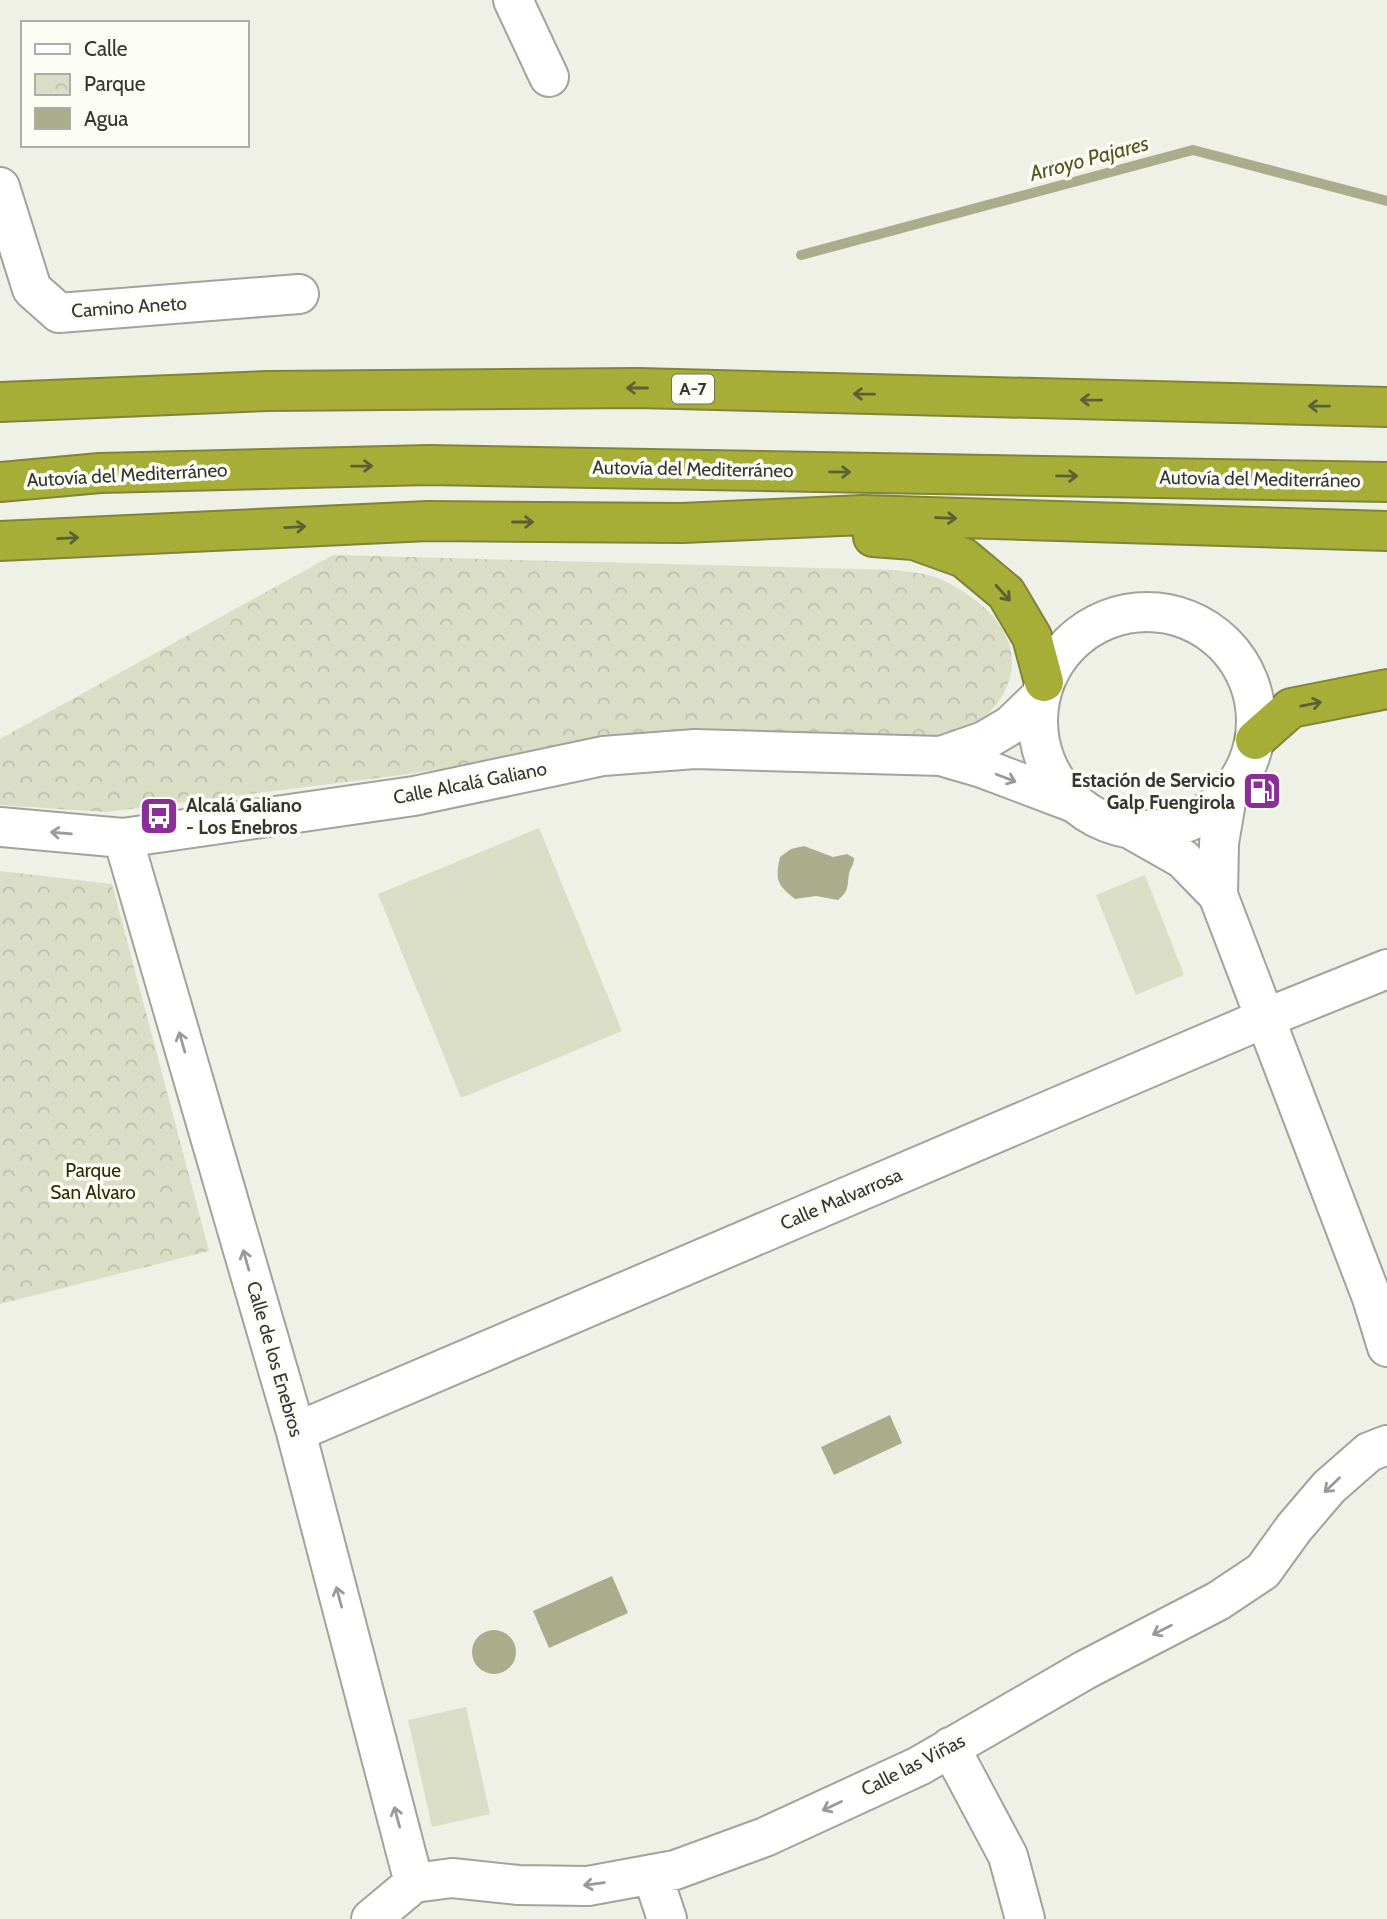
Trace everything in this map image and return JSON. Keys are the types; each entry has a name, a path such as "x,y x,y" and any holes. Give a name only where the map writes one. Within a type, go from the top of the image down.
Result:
{"highway":[{"name":"A-7","path":"0,402 267,391 638,388 1387,407"},
{"name":"Autovía del Mediterráneo","path":"0,482 100,473 429,465 1387,482"},
{"path":"0,541 428,521 682,523 863,515 1387,531"},
{"path":"682,523 914,540 964,558 1006,593 1032,637 1042,690"},
{"path":"1255,740 1291,708 1387,689"}],"street":[{"path":"513,0 549,77"},
{"name":"Camino Aneto","path":"0,187 32,289 59,313 299,294"},
{"path":"1147,611 1183,617 1218,637 1241,664 1254,698 1257,719 1255,740 1241,777 1227,796 1207,813 1184,825 1159,831 1132,830 1100,821 1072,803 1054,780 1042,754 1037,726 1042,690 1055,661 1070,642 1088,628 1128,612 1147,611"},
{"name":"Calle Alcalá Galiano","path":"941,757 984,741 1002,730 1011,724 1042,690"},
{"name":"Calle Alcalá Galiano","path":"0,827 123,838 414,796 603,755 695,749 941,757 982,768 1072,803"},
{"path":"1227,796 1219,843 1218,895 1372,1298 1387,1347"},
{"path":"1132,830 1183,859 1218,895"},
{"name":"Calle de los Enebros","path":"123,838 296,1432 414,1883"},
{"name":"Calle Malvarrosa","path":"296,1432 1387,969"},
{"name":"Calle las Viñas","path":"414,1883 452,1878 519,1885 588,1886 675,1870 765,1837 919,1766 1084,1670 1218,1601 1263,1571 1294,1528 1329,1487 1369,1452 1387,1445"},
{"path":"950,1747 1008,1856 1025,1919"},
{"path":"652,1874 667,1919"},
{"path":"371,1919 414,1883"}],"green space":[{"path":"333,555 895,570 922,574 938,578 955,587 986,609 1007,638 1012,655 1011,673 1004,693 987,715 974,724 937,736 696,730 601,741 409,774 106,812 0,805 0,739"},
{"path":"539,828 622,1031 461,1098 378,894"},
{"name":"Parque San Alvaro","path":"0,871 112,884 209,1251 0,1304"},
{"path":"1145,875 1184,975 1136,995 1096,895"},
{"path":"466,1707 490,1814 432,1827 408,1720"}],"water":[{"path":"804,846 833,857 847,854 854,858 847,888 838,900 816,896 795,899 781,886 778,877 780,857 791,849"},
{"path":"890,1415 902,1443 834,1475 821,1447"},
{"path":"612,1576 628,1613 549,1648 533,1611"},
{"path":"494,1630 510,1636 516,1652 510,1668 494,1674 478,1668 472,1652 478,1636"}],"waterway":[{"name":"Arroyo Pajares","path":"801,255 1193,150 1387,201"}],"place":[{"name":"Estación de Servicio Galp Fuengirola","path":"1262,791"},
{"name":"Alcalá Galiano - Los Enebros","path":"159,816"}]}
